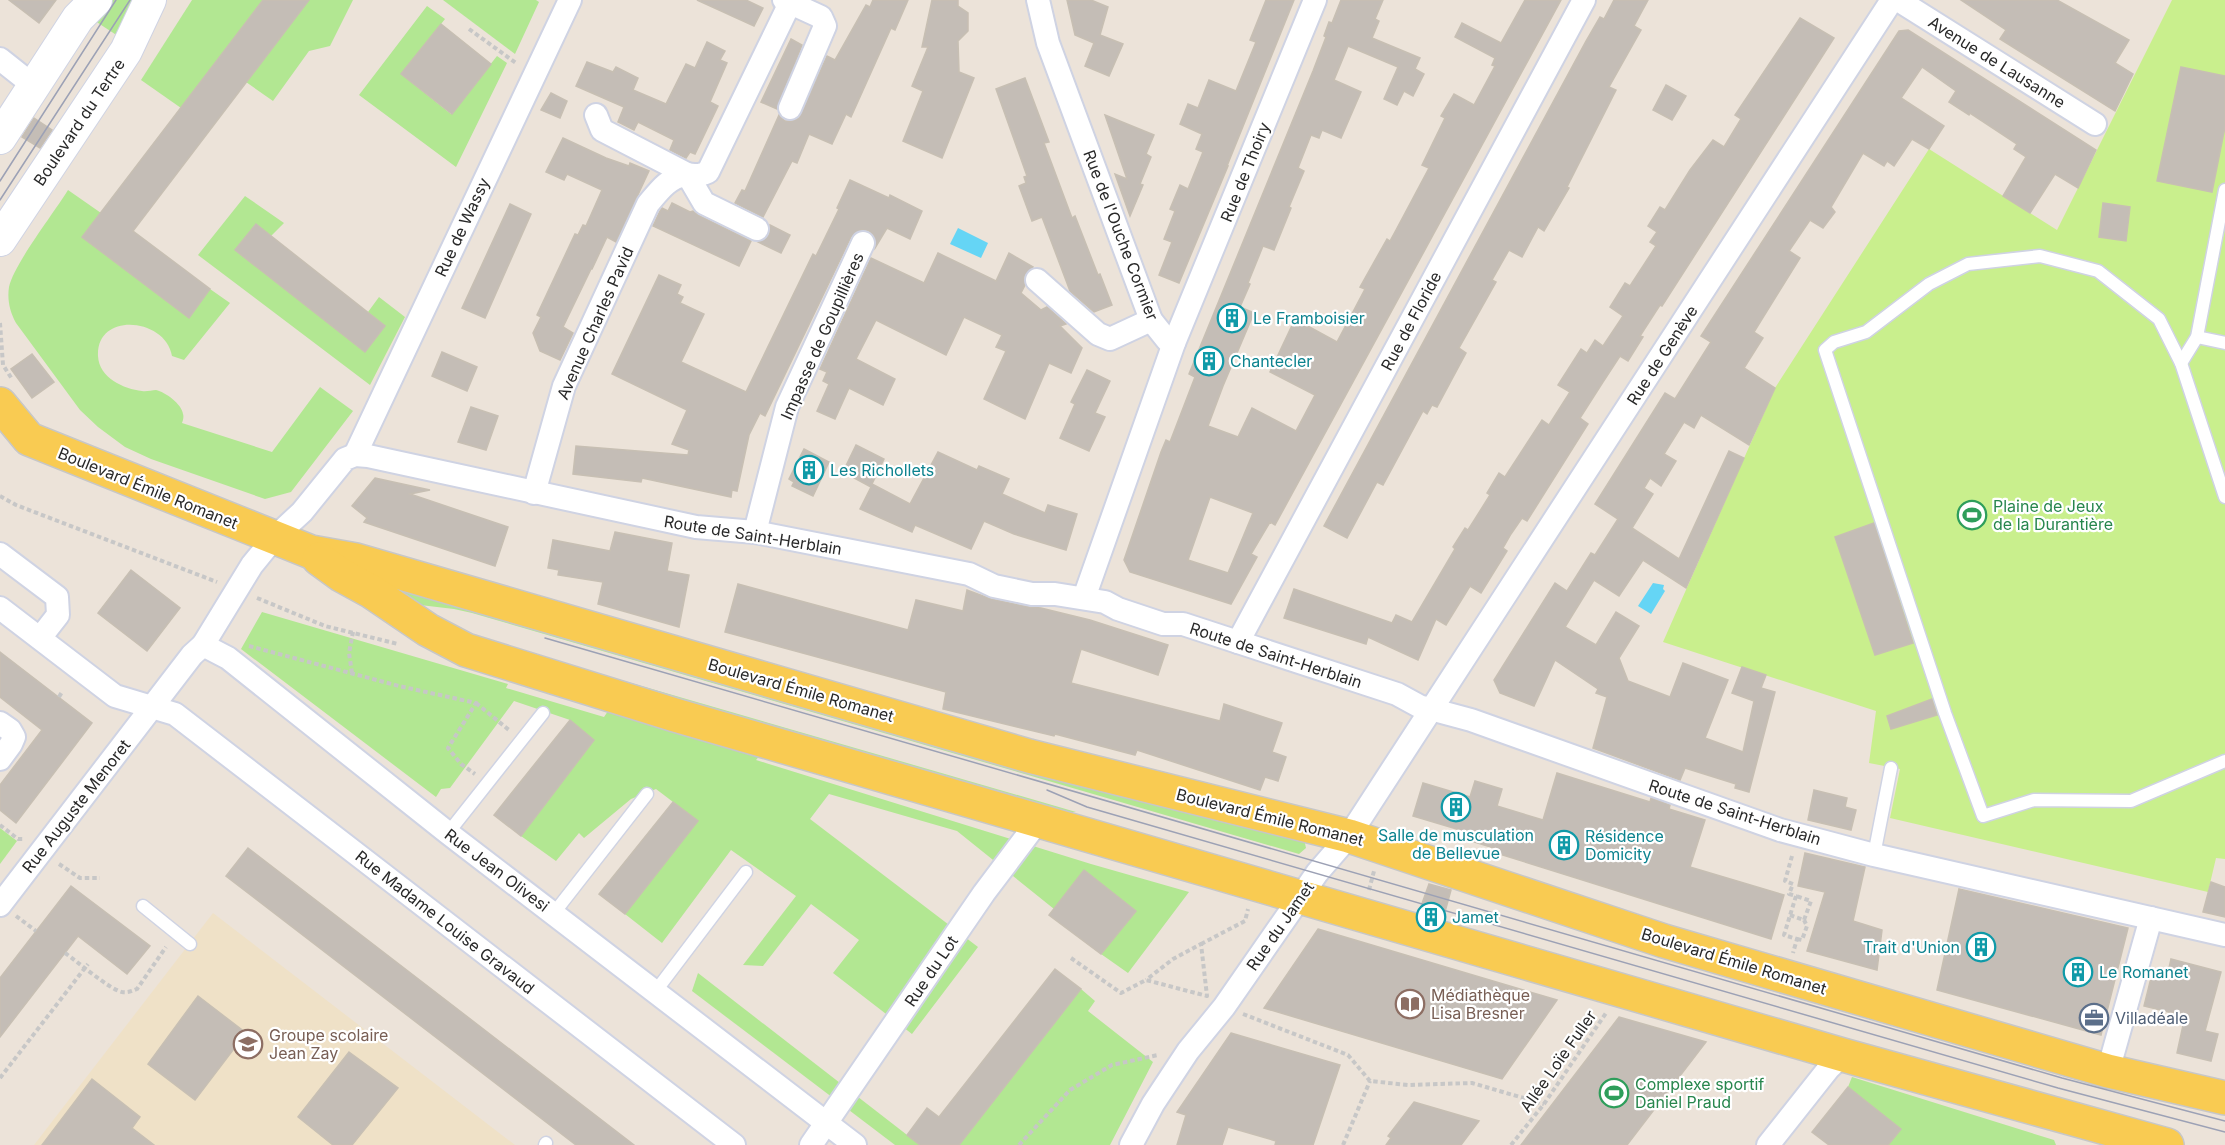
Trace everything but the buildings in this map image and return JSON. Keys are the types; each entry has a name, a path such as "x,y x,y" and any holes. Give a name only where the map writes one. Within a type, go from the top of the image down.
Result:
{"main road":[{"path":"0,138 78,18 96,0"},
{"name":"Boulevard du Tertre","path":"0,240 126,51 150,0"},
{"name":"Boulevard Émile Romanet","path":"0,404 29,439 311,552 356,560 1029,756 1363,840 1664,941 2108,1071 2225,1098"},
{"name":"Boulevard Émile Romanet","path":"311,552 341,575 372,592 428,630 466,650 675,715 1843,1055 2088,1135 2167,1145"}],"street":[{"name":"Rue de Wassy","path":"355,455 570,0"},
{"name":"Rue de l'Ouche Cormier","path":"1038,0 1048,43 1151,320 1167,340 1174,343"},
{"name":"Rue de Thoiry","path":"1174,343 1315,0"},
{"name":"Rue de Floride","path":"1238,642 1584,0"},
{"name":"Rue de Genève","path":"1433,710 1892,0"},
{"name":"Avenue de Lausanne","path":"1898,0 2095,124"},
{"name":"Avenue Charles Pavid","path":"534,493 564,386 648,204 663,184 687,174 697,177 708,172 787,1 822,17 825,26 790,108"},
{"path":"0,59 34,86"},
{"path":"596,115 602,130 687,174 704,203 757,229"},
{"name":"Impasse de Goupillières","path":"755,532 787,407 863,243"},
{"path":"1037,280 1098,334 1110,339 1151,320"},
{"path":"1084,598 1174,343"},
{"path":"152,707 192,655 203,645 236,590 273,538 302,512 345,459 355,455"},
{"name":"Route de Saint-Herblain","path":"355,455 382,458 696,527 755,532 969,574 994,586 1032,594 1105,602 1118,609 1163,624 1183,624 1397,694 1419,706 1471,720 1799,835 1874,855 2225,935"},
{"path":"0,554 57,597 58,615 40,638"},
{"name":"Rue Madame Louise Gravaud","path":"0,608 114,696 175,714 734,1145"},
{"name":"Rue Jean Olivesi","path":"203,645 228,658 448,833 855,1145"},
{"name":"Rue Auguste Menoret","path":"7,909 152,707"},
{"name":"Rue du Jamet","path":"1131,1145 1153,1104 1188,1051 1224,1007 1300,896 1363,840 1433,710"},
{"path":"0,723 10,730 14,737 0,759"},
{"name":"Rue du Lot","path":"811,1145 984,892 1039,820"},
{"path":"2108,1071 2151,918"},
{"path":"1768,1145 1829,1068 1843,1055"}],"lane":[{"path":"2181,363 2197,337 2225,190"},
{"path":"2225,497 2181,363 2159,320 2098,271 2040,256 1968,264 1929,284 1866,332 1834,342 1825,350 1945,714 1983,816 2034,800 2131,801 2225,761"},
{"path":"2197,337 2225,343"},
{"path":"448,833 543,713"},
{"path":"1874,855 1891,768"},
{"path":"554,913 647,794"},
{"path":"656,992 746,872"},
{"path":"143,906 190,944"}],"path":[{"path":"469,29 534,75"},
{"path":"0,323 3,365 17,386 12,395 0,404"},
{"path":"0,496 16,505 203,575 325,626 402,645"},
{"path":"352,673 349,653 353,632"},
{"path":"248,646 476,703 522,740"},
{"path":"58,697 62,692"},
{"path":"476,703 447,748 461,764 487,783"},
{"path":"0,825 18,839 33,840"},
{"path":"1799,835 1785,881 1792,884 1790,894 1811,901 1804,920"},
{"path":"1361,914 1373,873 1363,840"},
{"path":"54,858 60,865 80,878 100,878"},
{"path":"1071,958 1121,993 1146,980 1173,958 1245,921 1249,902 1262,885"},
{"path":"1790,915 1804,920 1807,926 1802,940 1784,935 1790,915 1796,896"},
{"path":"7,909 36,931"},
{"path":"1786,977 1797,939"},
{"path":"65,953 86,966 111,987 121,992 130,992 137,989 167,947 160,943"},
{"path":"1146,980 1207,996 1201,944"},
{"path":"0,1078 86,966"},
{"name":"Allée Loïe Fuller","path":"1511,1145 1544,1104 1622,990"},
{"path":"1224,1007 1348,1055 1370,1081 1408,1085 1472,1083 1544,1104"},
{"path":"1019,1145 1070,1090 1112,1065 1164,1054"},
{"path":"1343,1145 1370,1081"}],"shaded area":[{"name":"Groupe scolaire Jean Zay","path":"213,913 515,1145 34,1145"}],"green space":[{"path":"105,0 143,0 124,40 89,17"},
{"path":"192,0 263,0 181,108 141,80"},
{"path":"309,0 353,0 330,46 309,51 273,101 246,82"},
{"path":"443,0 536,0 539,2 515,54"},
{"name":"Plaine de Jeux de la Durantière","path":"2172,0 2225,0 2225,859 2216,858 2208,892 1890,818 1900,769 1869,763 1876,711 1663,642 1775,388 1929,149 2057,230"},
{"path":"427,6 445,19 401,74 451,114 497,56 507,63 456,167 359,95"},
{"path":"68,190 101,213 189,317 210,289 230,303 184,360 172,356 167,343 158,334 145,327 119,326 108,332 100,342 98,356 99,364 114,381 135,390 160,391 182,410 182,423 272,452 320,387 353,411 291,492 265,499 151,459 125,447 80,410 16,323 8,297 12,277 18,265"},
{"path":"245,196 284,223 271,236 256,224 235,250 365,351 385,326 368,312 379,297 405,317 370,385 198,255"},
{"path":"365,573 1304,839 1306,848 1299,854 472,613 403,603"},
{"path":"262,612 508,684 506,688 604,717 610,708 764,751 756,760 1189,892 1128,973 1101,954 1136,911 1084,871 1054,909 957,831 829,794 810,819 978,947 912,1034 833,973 859,940 811,904 763,966 743,965 796,896 731,850 662,943 625,914 698,821 656,789 631,799 584,838 579,833 556,861 521,836 593,741 570,720 514,701 450,788 441,789 436,797 241,649"},
{"path":"538,656 1076,812 1058,812 1011,801"},
{"path":"0,828 17,841 0,864"},
{"path":"698,973 920,1145 895,1145 692,991"},
{"path":"1081,989 1095,1001 1088,1011 1153,1062 1110,1145 959,1145"},
{"path":"1852,1077 2054,1140 2056,1145 1888,1145 1901,1129 1848,1087"}],"water":[{"path":"958,228 988,243 981,258 950,244"},
{"path":"1653,583 1664,585 1665,591 1651,614 1638,606"}],"tram line":[{"path":"0,181 116,0"},
{"path":"0,200 130,0"},
{"path":"545,638 2062,1078 2225,1121"},
{"path":"1047,790 1087,807 2058,1088 2225,1132"}],"place":[{"name":"Le Framboisier","path":"1232,318"},
{"name":"Chantecler","path":"1209,361"},
{"name":"Les Richollets","path":"809,470"},
{"name":"Plaine de Jeux de la Durantière","path":"1972,515"},
{"name":"Salle de musculation de Bellevue","path":"1456,807"},
{"name":"Résidence Domicity","path":"1564,845"},
{"name":"Jamet","path":"1431,917"},
{"name":"Trait d'Union","path":"1981,947"},
{"name":"Le Romanet","path":"2078,972"},
{"name":"Médiathèque Lisa Bresner","path":"1410,1004"},
{"name":"Villadéale","path":"2094,1018"},
{"name":"Groupe scolaire Jean Zay","path":"248,1044"},
{"name":"Complexe sportif Daniel Praud","path":"1614,1093"}]}
